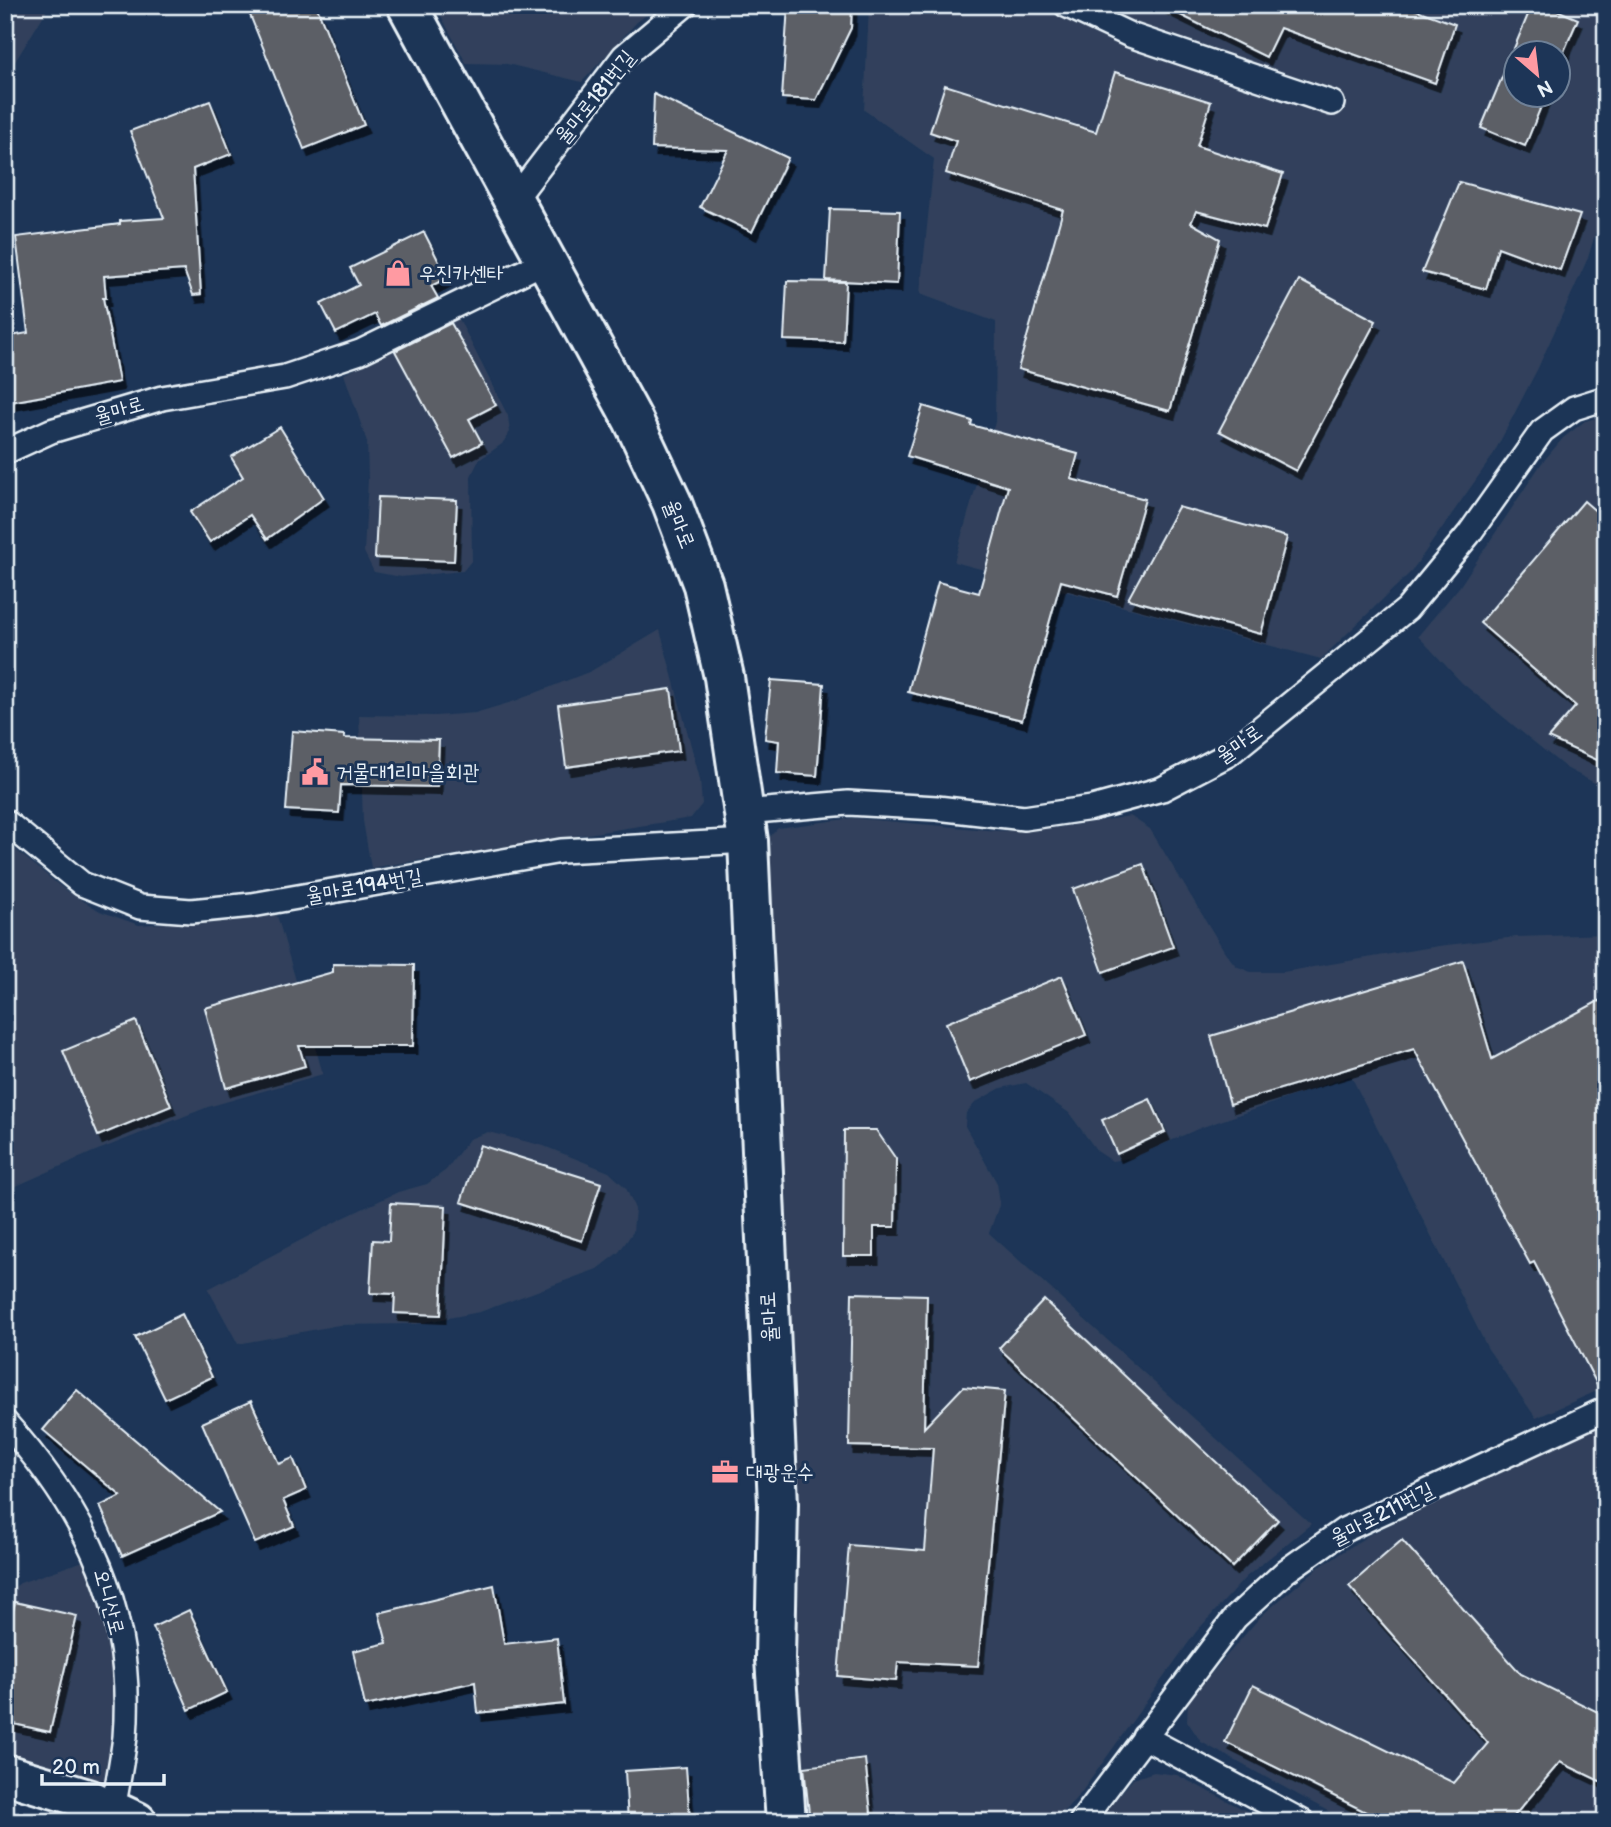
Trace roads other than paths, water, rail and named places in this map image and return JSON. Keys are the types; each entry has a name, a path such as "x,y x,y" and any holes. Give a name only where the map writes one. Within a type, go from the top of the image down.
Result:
{"street":[{"name":"율마로","path":"407,5 633,420 672,503 703,585 724,677 746,826 778,1504 775,1659 786,1822"},
{"name":"오니산로","path":"5,1774 88,1799 125,1816"}],"lane":[{"name":"율마로181번길","path":"515,199 624,56 685,5"},
{"path":"1066,5 1130,35 1332,103"},
{"name":"율마로","path":"5,452 51,431 162,398 285,377 359,352 548,260"},
{"name":"율마로","path":"746,826 848,803 937,807 1024,818 1092,808 1162,789 1229,754 1406,610 1469,534 1542,431 1574,408 1606,398"},
{"name":"율마로194번길","path":"5,821 82,884 141,906 191,911 252,905 561,851 746,826"},
{"name":"율마로211번길","path":"1081,1822 1235,1618 1286,1571 1344,1530 1606,1409"},
{"name":"오니산로","path":"5,1422 44,1465 82,1524 108,1586 123,1660 125,1816"},
{"path":"1144,1737 1303,1822"}],"place":[{"name":"우진카센타","path":"398,273"},
{"name":"거물대1리마을회관","path":"315,772"},
{"name":"대광운수","path":"725,1472"}]}
